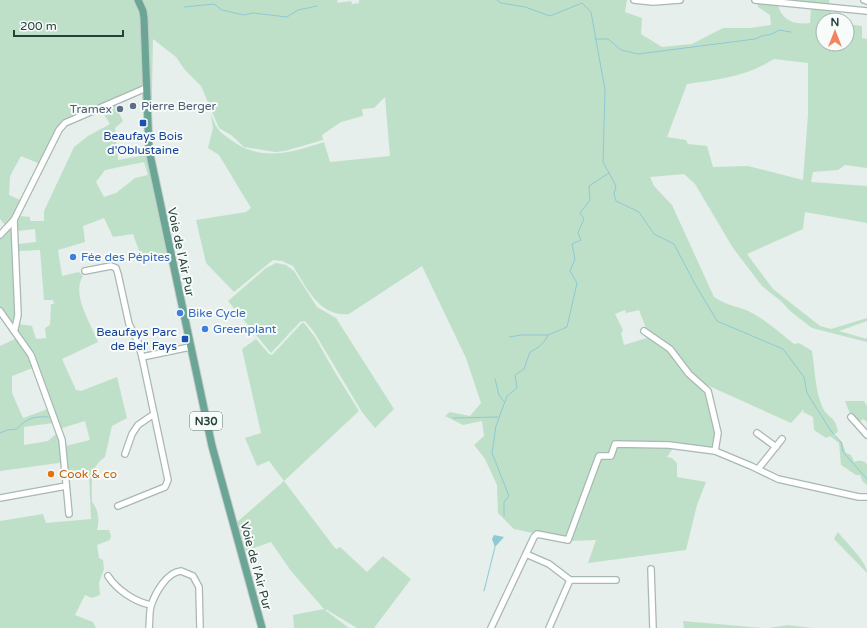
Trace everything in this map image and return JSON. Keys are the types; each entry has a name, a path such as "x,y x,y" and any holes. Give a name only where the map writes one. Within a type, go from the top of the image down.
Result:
{"main road":[{"name":"N30","path":"138,0 144,18 146,88"},
{"name":"Voie de l'Air Pur","path":"146,88 149,150 190,347 212,446 262,628"}],"street":[{"path":"634,0 654,2 680,0"},
{"path":"755,0 867,11"},
{"path":"0,235 14,220 62,127 108,104 146,88"},
{"path":"14,220 18,314 15,329"},
{"path":"85,271 112,266 116,268 129,324 138,342 142,357 168,480 167,485 118,506"},
{"path":"0,311 15,329 31,355 62,440 69,514"},
{"path":"644,331 670,349 689,374 708,390 714,408 718,433 715,451"},
{"path":"142,357 190,347"},
{"path":"125,454 132,434 138,425 154,414"},
{"path":"851,417 867,435"},
{"path":"757,433 776,447"},
{"path":"758,469 782,439"},
{"path":"491,628 534,537 537,534 568,540 600,456 611,456 615,444 669,445 715,451 785,481 859,497 867,497"},
{"path":"0,498 66,486"},
{"path":"526,554 549,564 570,580 616,580"},
{"path":"651,569 653,628"},
{"path":"149,628 151,606 169,576 177,571 190,573 196,579 199,587 200,628"},
{"path":"108,576 113,583 134,599 151,606"},
{"path":"549,628 570,580"}],"green space":[{"path":"0,0 337,0 338,3 351,1 352,4 359,3 359,0 627,0 625,12 642,18 641,34 662,47 692,44 723,28 750,28 771,25 770,15 758,7 757,0 829,0 831,12 815,12 815,52 855,52 855,25 862,26 862,38 867,39 867,168 845,165 838,170 813,172 811,182 867,186 867,223 805,212 803,229 747,254 773,289 820,326 831,329 867,318 867,321 839,331 867,339 867,342 812,328 762,286 733,248 695,184 684,174 650,177 654,186 672,205 714,297 753,313 794,344 799,343 812,351 820,400 824,410 833,419 837,426 838,432 833,435 842,442 846,453 851,455 854,462 861,461 867,464 867,485 863,482 860,475 856,475 841,465 839,443 830,436 826,438 814,430 813,417 803,412 804,409 791,423 698,381 679,357 668,348 704,389 710,402 716,428 715,443 712,449 673,448 667,457 672,458 677,463 677,477 706,482 697,505 686,550 588,563 596,540 569,541 514,529 498,513 497,485 485,459 474,445 484,436 482,421 463,425 445,416 450,412 470,416 481,403 466,358 422,266 349,314 339,314 322,306 309,292 293,266 282,261 273,260 234,292 206,263 196,220 246,212 251,208 219,155 208,148 213,128 211,114 215,124 225,136 245,148 256,152 278,153 290,152 324,142 330,162 390,156 385,97 374,108 362,109 363,116 341,122 322,135 323,140 285,151 275,152 244,147 231,135 219,128 201,86 185,70 176,57 153,39 151,145 168,256 143,262 133,234 113,237 104,218 83,226 85,242 58,250 62,276 79,272 83,276 79,292 83,309 98,342 62,359 76,390 81,391 117,377 127,418 112,426 105,457 96,466 92,477 92,502 98,515 97,530 109,530 111,536 110,540 97,545 99,558 103,560 104,569 99,583 100,595 92,598 85,595 75,615 93,622 96,628 0,628 0,521 43,514 46,523 91,519 89,476 68,480 66,462 0,471 0,346 17,338 31,355 35,367 12,376 12,393 23,418 48,409 53,423 24,427 24,445 48,441 58,432 65,446 90,440 85,421 59,429 35,361 16,329 18,324 32,326 36,339 46,338 45,328 50,325 51,304 54,304 53,300 44,300 40,250 19,251 19,244 36,242 35,229 18,231 18,220 20,216 30,217 30,221 44,221 44,211 74,147 88,136 110,124 99,106 63,123 40,164 21,156 10,176 9,195 22,201 12,220 17,303 15,328 0,309 0,237 8,229 0,219","holes":["778,5 811,9 810,23 790,21 783,15","774,59 808,63 808,115 803,180 748,166 713,167 707,146 688,144 686,140 667,137 687,84 710,81 754,70","138,92 142,94 146,155 118,160 115,128 123,121 114,103","144,162 148,175 135,178 116,193 104,197 96,182 105,170","625,310 626,313 639,310 647,331 668,348 650,337 624,345 621,333 623,330 615,314"]},
{"path":"276,263 286,265 294,271 317,307 336,318 394,409 375,428 362,412 314,332 305,321 300,322 271,353 228,301 266,268"},
{"path":"302,323 304,323 315,337 359,411 284,481 269,461 257,466 245,438 261,433 242,349 256,339 269,354 272,355"},
{"path":"845,401 864,401 867,406 867,422 863,419 858,423 851,416"},
{"path":"284,481 335,548 337,549 340,547 367,572 383,556 411,579 374,628 357,628 325,610 349,628 294,628 293,615 324,609 291,571 271,542 245,551 236,523"},
{"path":"838,532 864,563 867,573 834,539"},
{"path":"683,621 762,628 684,628"},
{"path":"788,625 812,628 768,628"}],"water":[{"path":"494,535 504,537 495,547 492,539"}],"waterway":[{"path":"497,0 501,3 525,7 550,16 582,3 591,12 605,90 603,162 609,173 589,186 590,200 580,213 584,219 578,233 581,240 572,244 575,259 570,271 577,283 567,327 548,335 545,341 530,352 524,369 515,375 517,388 507,396 496,426 492,453 509,496 504,502 504,516"},
{"path":"184,7 214,4 222,10 244,15 253,13 287,17 298,10 317,6"},
{"path":"595,39 608,39 621,50 638,54 755,39 772,34 779,30 791,32"},
{"path":"609,173 616,186 614,194 616,201 639,212 654,234 674,244 717,321 783,349 804,377 807,393 831,431 841,442 843,452 867,479"},
{"path":"509,337 521,335 548,335"},
{"path":"495,379 499,395 504,402"},
{"path":"0,433 7,430 17,429 31,418 48,417"},
{"path":"453,418 498,417"},
{"path":"484,591 495,547"}],"place":[{"name":"Pierre Berger","path":"133,106"},
{"name":"Tramex","path":"120,109"},
{"name":"Beaufays Bois d'Oblustaine","path":"143,123"},
{"name":"Fée des Pépites","path":"73,257"},
{"name":"Bike Cycle","path":"180,313"},
{"name":"Greenplant","path":"205,329"},
{"name":"Beaufays Parc de Bel' Fays","path":"185,339"},
{"name":"Cook & co","path":"51,474"}]}
